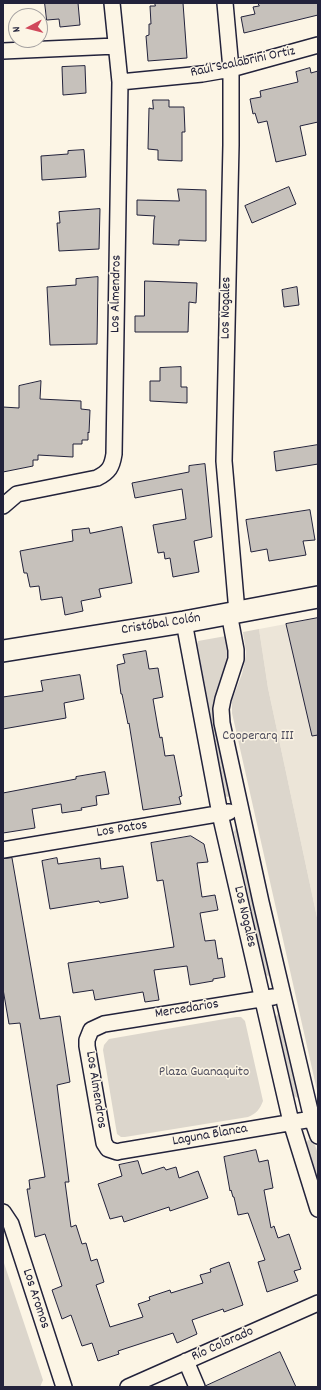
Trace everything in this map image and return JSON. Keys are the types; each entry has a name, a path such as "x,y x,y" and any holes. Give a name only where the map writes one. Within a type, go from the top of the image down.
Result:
{"street":[{"name":"Los Almendros","path":"3,506 17,494 97,478 107,473 113,463 120,82 112,3"},
{"name":"Los Nogales","path":"225,3 231,68 231,145 224,461 236,659 223,699 221,709 222,723 261,902 312,1119 318,1136"},
{"name":"Raúl Scalabrini Ortiz","path":"120,82 202,74 231,68 318,45"},
{"path":"3,50 22,51 116,46"},
{"name":"Cristóbal Colón","path":"3,650 184,622 318,597"},
{"name":"Los Nogales","path":"184,622 220,814 262,998 291,1122 318,1209"},
{"name":"Los Patos","path":"3,850 242,810"},
{"name":"Mercedarios","path":"91,1030 104,1024 283,995"},
{"name":"Los Almendros","path":"91,1030 87,1040 87,1046 103,1138 105,1146 108,1149"},
{"name":"Laguna Blanca","path":"108,1149 117,1152 312,1119"},
{"name":"Los Aromos","path":"3,1212 11,1224 64,1387"},
{"name":"Río Colorado","path":"128,1387 318,1302"},
{"path":"186,1361 197,1387"}],"shaded area":[{"path":"318,618 318,922 268,688 259,629"}],"green space":[{"name":"Cooperarq III","path":"259,629 268,688 318,922 318,1095 232,713 232,700 242,674 245,660 246,652 243,632"},
{"name":"Cooperarq III","path":"226,636 232,649 225,680 230,796 227,797 225,796 197,644 198,641"},
{"path":"237,828 271,977 266,975 234,832"},
{"path":"280,1014 301,1096 298,1098 294,1096 276,1017"},
{"name":"Plaza Guanaquito","path":"241,1017 245,1021 263,1101 257,1111 248,1117 125,1137 121,1137 117,1134 103,1050 104,1045 109,1039"},
{"path":"308,1140 311,1140 314,1144 318,1154 318,1182 306,1144"},
{"path":"3,1260 43,1380 40,1387 3,1387"}],"building":[{"path":"45,3 78,3 80,25 60,27 59,19 48,20 48,8 46,8"},
{"path":"155,3 183,3 187,58 148,61 146,36 149,35 149,24 151,24 150,6 155,6"},
{"path":"258,3 318,3 318,15 244,33 241,17 255,14 253,7 259,6"},
{"path":"85,66 86,93 63,95 62,67"},
{"path":"310,68 311,73 318,71 318,122 300,126 306,155 276,162 267,121 258,123 255,113 253,114 250,99 261,97 260,91 298,82 296,72"},
{"path":"153,100 169,100 169,107 184,107 185,132 182,132 182,161 158,160 158,150 148,149 149,108 153,109"},
{"path":"84,150 86,177 42,180 41,156 68,154 68,151"},
{"path":"289,187 296,204 252,223 245,206"},
{"path":"178,189 206,190 206,241 179,240 179,245 153,244 155,216 137,215 137,200 179,201"},
{"path":"100,209 99,249 59,251 57,223 60,223 59,212"},
{"path":"98,277 97,344 50,345 47,287 76,285 76,279"},
{"path":"145,281 197,283 196,303 189,302 188,332 135,332 135,316 144,316"},
{"path":"297,287 299,305 284,307 282,290"},
{"path":"181,367 181,387 187,387 187,403 150,401 150,381 160,381 160,368"},
{"path":"41,381 40,399 81,401 81,409 90,410 88,440 82,440 82,444 73,444 73,457 38,455 38,460 33,460 33,466 3,472 3,407 19,408 19,386"},
{"path":"318,445 318,464 276,471 274,452"},
{"path":"205,464 212,537 194,541 199,572 173,577 170,558 165,559 164,552 158,553 153,525 186,519 182,489 135,498 132,483 189,472 189,466"},
{"path":"310,510 315,540 303,541 306,555 269,561 267,549 251,552 246,520"},
{"path":"122,527 132,583 99,589 101,597 81,601 83,611 65,615 62,597 41,600 39,586 30,587 27,573 24,573 20,551 73,541 72,530 89,528 90,533"},
{"path":"318,618 318,735 312,736 286,624"},
{"path":"146,651 149,669 158,668 163,697 153,699 158,728 160,738 162,737 165,756 174,755 182,796 179,797 181,804 143,810 129,723 128,724 121,694 117,665 125,663 123,655"},
{"path":"80,675 84,699 64,703 66,718 3,729 3,697 43,691 41,681"},
{"path":"105,772 109,794 96,796 97,805 81,808 82,810 62,813 61,804 32,809 35,828 3,833 3,793"},
{"path":"191,836 204,844 208,862 197,863 202,897 215,895 218,910 200,913 205,941 215,940 218,959 222,958 225,977 213,979 213,981 190,985 187,966 154,970 159,1000 145,1002 143,992 95,1000 93,990 73,993 68,963 174,947 163,880 157,881 151,843"},
{"path":"12,858 40,1019 60,1016 70,1082 57,1085 69,1182 65,1182 71,1227 76,1225 82,1244 86,1243 91,1261 97,1259 104,1282 96,1285 110,1327 143,1317 138,1304 150,1300 149,1297 170,1290 171,1293 203,1283 200,1275 211,1272 210,1269 229,1262 243,1305 224,1312 223,1309 192,1320 197,1334 177,1343 173,1333 118,1351 119,1354 98,1361 92,1343 82,1346 71,1315 62,1319 52,1290 62,1286 45,1234 35,1237 27,1189 30,1189 29,1180 45,1177 20,1023 9,1024 3,989 3,859"},
{"path":"57,858 58,864 100,858 101,869 123,866 128,898 50,909 42,861"},
{"path":"256,1150 259,1162 268,1160 273,1188 264,1190 271,1228 274,1226 278,1238 289,1234 301,1269 294,1271 298,1281 267,1292 258,1262 265,1260 248,1213 238,1215 234,1197 231,1190 230,1191 224,1157"},
{"path":"138,1161 142,1174 164,1167 166,1170 176,1167 179,1178 198,1171 208,1198 170,1211 169,1207 124,1222 122,1216 110,1219 98,1184 122,1176 119,1165"},
{"path":"280,1352 296,1387 206,1387 206,1386"}]}
